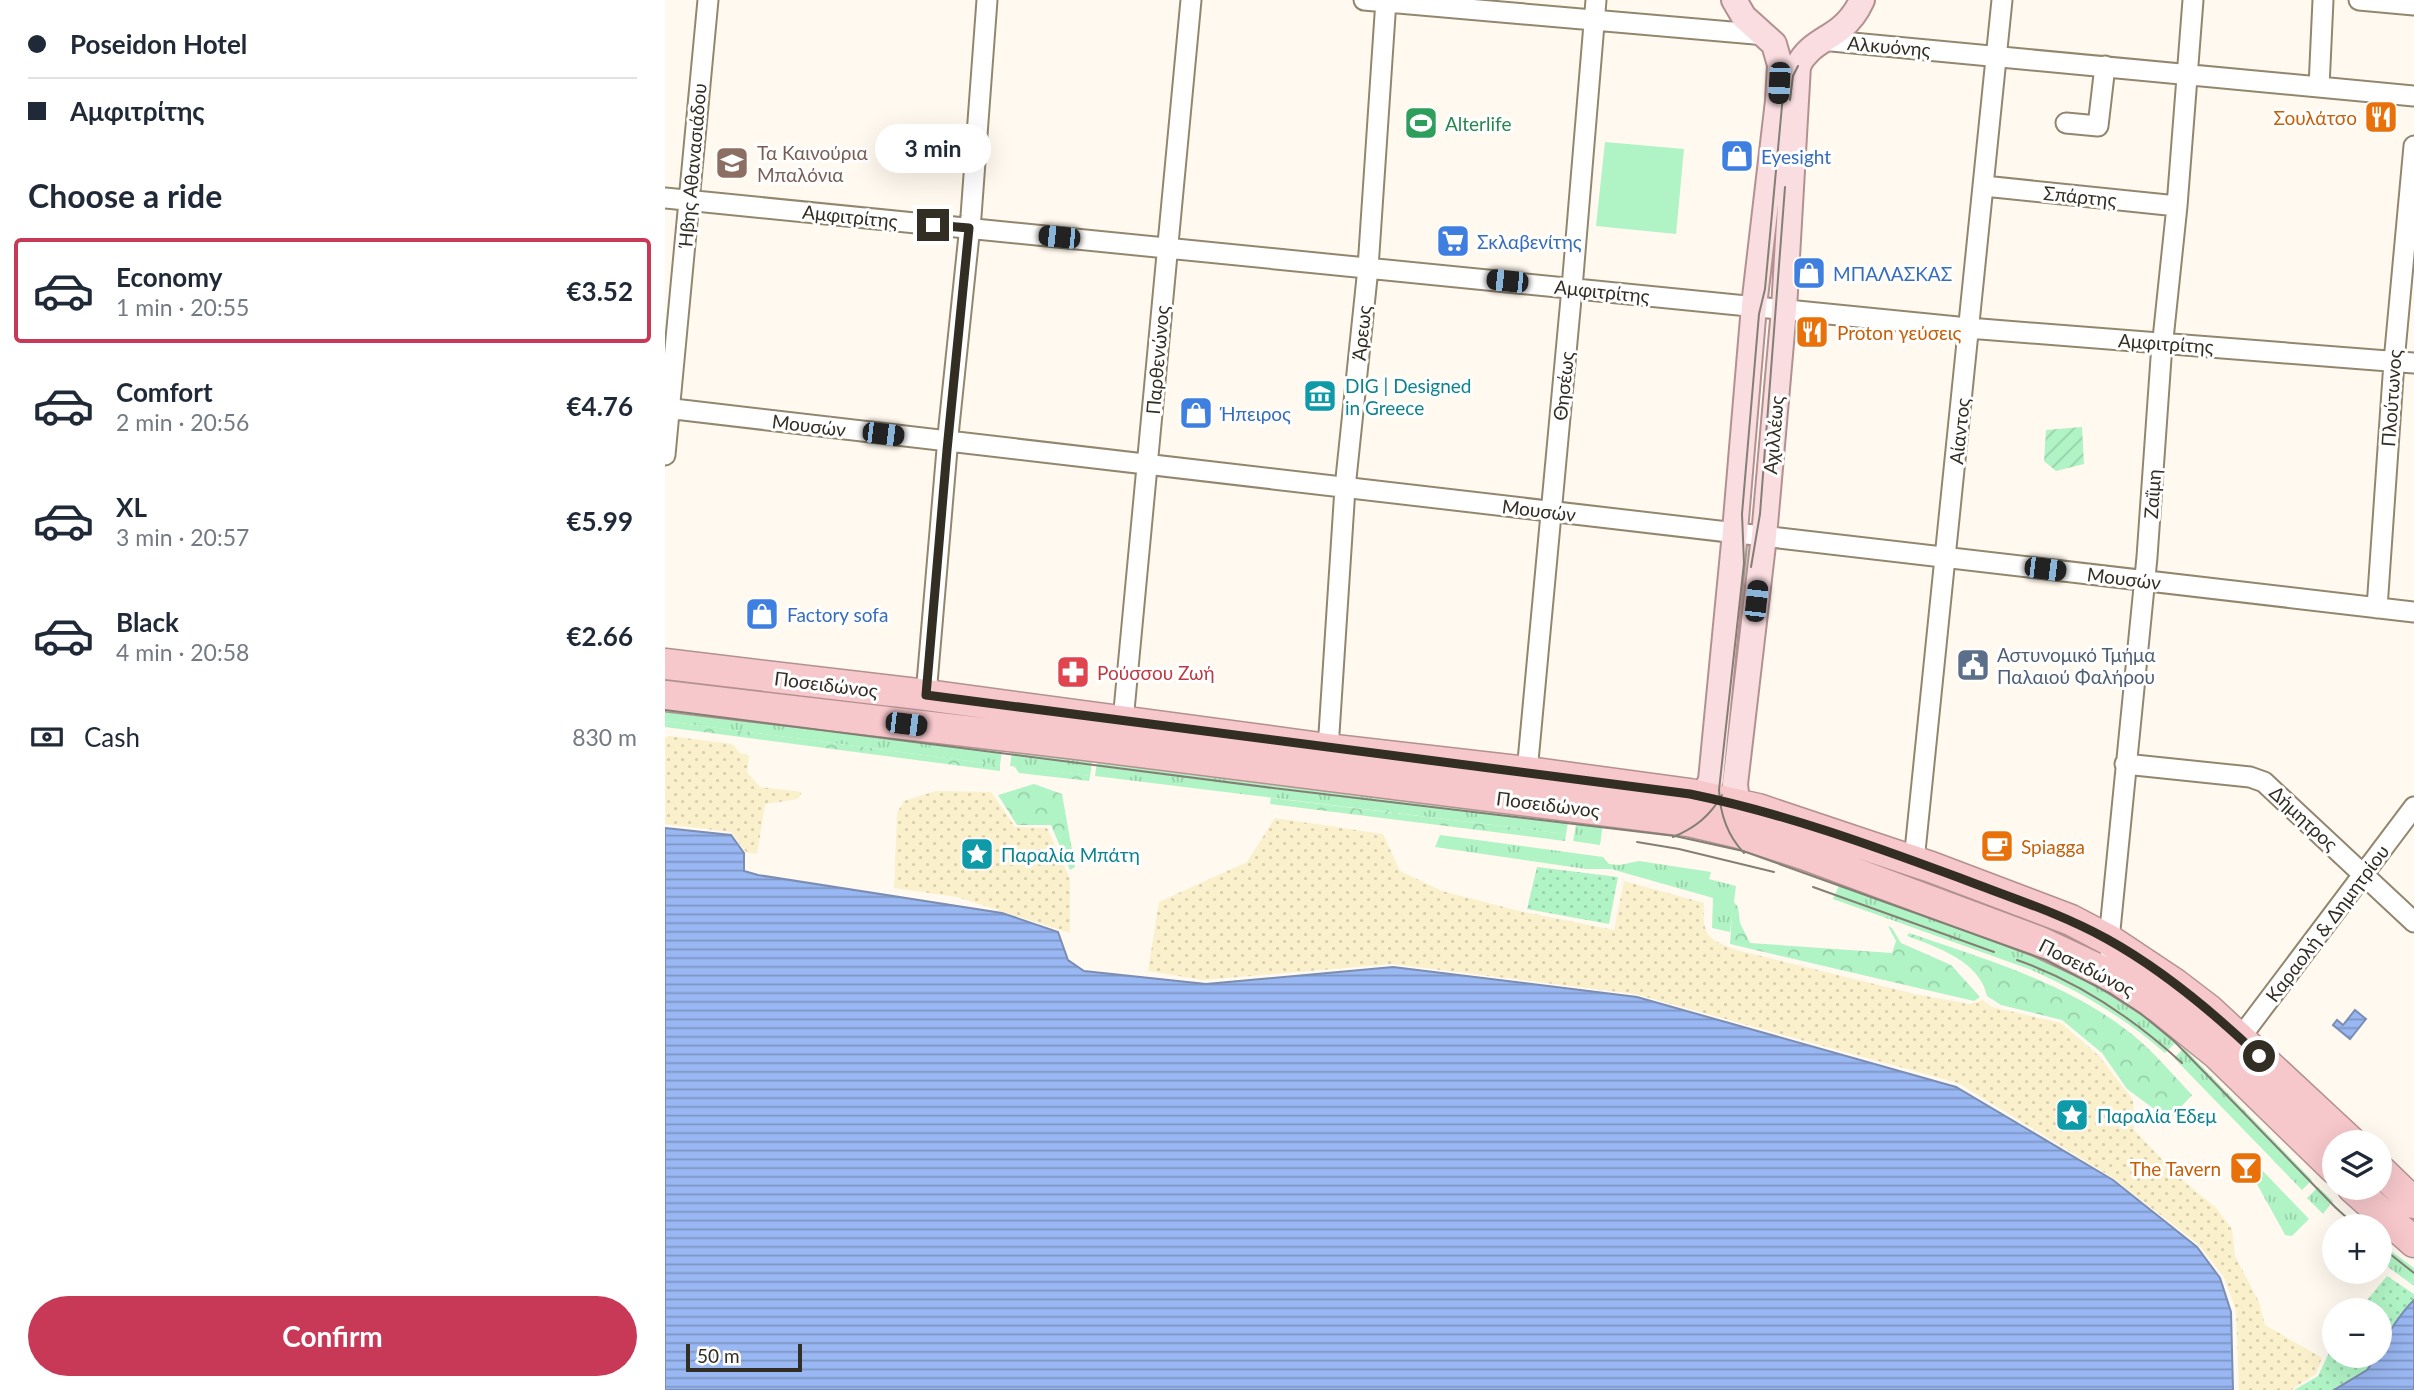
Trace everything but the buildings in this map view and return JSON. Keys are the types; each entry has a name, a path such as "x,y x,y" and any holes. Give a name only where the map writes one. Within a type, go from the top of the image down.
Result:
{"highway":[{"name":"Ποσειδώνος","path":"665,664 1527,772 1737,803 1914,861 2071,920 2109,940 2175,984 2240,1038 2338,1130"},
{"name":"Ποσειδώνος","path":"665,696 1077,744 1688,821 1764,841 2080,959 2160,1008 2217,1054 2322,1156"},
{"path":"2392,1182 2414,1203"},
{"path":"2367,1200 2414,1242"}],"main road":[{"path":"1734,0 1744,17 1766,35 1789,66 1842,27 1862,0"},
{"name":"Αλκυόνης","path":"1766,35 1821,40"},
{"name":"Αχιλλέως","path":"1703,797 1711,779 1754,306 1778,101 1789,66"},
{"name":"Αχιλλέως","path":"1737,803 1735,784 1764,536 1784,309 1789,66"}],"street":[{"name":"Ήβης Αθανασιάδου","path":"665,456 667,409 708,0"},
{"path":"926,695 987,0"},
{"name":"Παρθενώνος","path":"1123,721 1191,0"},
{"name":"Αλκυόνης","path":"1364,0 1596,10 1766,35"},
{"name":"Αίαντος","path":"1914,861 2002,0"},
{"name":"Ζαΐμη","path":"2124,984 2114,965 2109,940 2144,581 2193,0"},
{"path":"2319,87 2323,0"},
{"path":"2359,0 2414,5"},
{"name":"Άρεως","path":"1328,749 1345,488 1368,268 1386,1"},
{"name":"Θησέως","path":"1527,772 1596,10"},
{"name":"Αλκυόνης","path":"1821,40 2414,96"},
{"path":"2066,123 2098,126 2105,66"},
{"name":"Πλούτωνος","path":"2377,608 2394,362 2414,146"},
{"name":"Σπάρτης","path":"1984,186 2177,206"},
{"name":"Αμφιτρίτης","path":"665,198 1968,328 2414,363"},
{"name":"Μουσών","path":"667,409 2414,612"},
{"name":"Δήμητρος","path":"2125,764 2250,777 2265,782 2414,922"},
{"name":"Καραολή & Δημητρίου","path":"2240,1038 2414,807"}],"green space":[{"path":"1605,142 1684,149 1676,234 1596,226"},
{"path":"2082,427 2084,464 2056,471 2044,461 2046,430"},
{"path":"1741,544 1752,544 1742,677 1729,675"},
{"path":"665,707 1002,750 1000,765 665,721"},
{"path":"665,721 1000,765 1000,771 665,727"},
{"path":"1012,752 1092,762 1090,776 1010,766"},
{"path":"1097,762 1272,785 1273,779 1569,817 1566,834 1095,776"},
{"path":"1014,766 1090,776 1089,781 1019,773"},
{"path":"1034,784 1062,794 1075,867 1070,870 1051,825 1017,825 998,795"},
{"path":"1271,798 1566,834 1565,841 1270,804"},
{"path":"1577,819 1603,823 1600,845 1573,841"},
{"path":"1775,831 1802,837 2064,929 2062,933"},
{"path":"1440,835 1603,857 1609,864 1639,861 1711,872 1709,879 1736,886 1730,932 1712,928 1713,898 1611,869 1586,869 1435,847"},
{"path":"1537,867 1618,877 1609,924 1527,909"},
{"path":"1841,881 2033,951 2133,1004 2178,1040 2165,1053 2117,1016 2048,977 1833,899"},
{"path":"1733,901 1738,907 1740,923 1750,943 1892,953 1896,941 1888,926 1901,943 1951,965 1980,997 1974,1001 1730,944"},
{"path":"1909,933 2030,976 2088,1004 2140,1041 2192,1095 2169,1120 2127,1089 2102,1053 2062,1020 2001,1005 1987,996 1976,973 1966,965 1943,951 1907,936"},
{"path":"2184,1048 2312,1180 2302,1190 2174,1058"},
{"path":"2261,1169 2309,1219 2292,1236 2285,1235 2253,1177"},
{"path":"2318,1187 2322,1191 2322,1200 2333,1201 2323,1214 2307,1198"},
{"path":"2392,1252 2414,1268 2414,1286 2392,1270"},
{"path":"2392,1279 2414,1294 2414,1300 2392,1330 2392,1298 2369,1298 2380,1284 2392,1284"},
{"path":"2322,1368 2368,1368 2334,1390 2294,1390 2318,1376"}],"sand":[{"path":"669,736 732,744 740,753 749,755 747,772 760,787 802,792 798,799 765,804 757,854 746,852 731,832 665,824 665,738"},
{"name":"Παραλία Μπάτη","path":"936,791 991,792 1015,827 1047,828 1070,879 1070,933 957,897 894,888 897,813 904,801"},
{"name":"Παραλία Έδεμ","path":"1275,818 1383,834 1400,871 1442,891 1519,911 1614,930 1624,881 1704,903 1704,923 1709,935 1719,943 1737,950 1915,994 1970,1004 1983,1000 1992,1007 2061,1023 2099,1056 2133,1100 2134,1130 2180,1178 2216,1208 2232,1229 2235,1256 2259,1302 2265,1325 2322,1358 2316,1374 2291,1390 2239,1390 2236,1310 2224,1277 2198,1244 2113,1178 1958,1083 1635,994 1392,964 1203,980 1148,971 1159,902 1247,862"}],"water":[{"path":"665,828 731,835 744,853 744,871 758,875 1002,913 1058,932 1068,960 1084,971 1206,984 1393,967 1637,997 1956,1087 2113,1180 2197,1247 2220,1278 2231,1312 2233,1390 665,1390"},
{"path":"2355,1010 2366,1019 2350,1039 2333,1025 2337,1020 2343,1025"},
{"path":"2414,1300 2414,1390 2334,1390 2368,1368 2392,1368 2392,1329"}],"tram line":[{"path":"1744,853 1726,824 1719,790 1744,563 1742,514 1759,314 1765,289 1783,95 1780,65"},
{"path":"1790,100 1793,76 1798,66"},
{"path":"1751,567 1760,514 1785,187"},
{"path":"665,710 1273,788 1675,836 1743,851 2046,960 2111,994 2140,1013 2174,1041 2343,1214"},
{"path":"1673,837 1701,820 1722,795"},
{"path":"1637,842 1679,849 1774,872"},
{"path":"1813,887 1994,952"},
{"path":"2017,960 2063,979 2105,1003 2145,1031 2182,1063"},
{"path":"2392,1256 2414,1273"}],"place":[{"name":"Σουλάτσο","path":"2381,117"},
{"name":"Alterlife","path":"1421,123"},
{"name":"Eyesight","path":"1737,156"},
{"name":"Τα Καινούρια Μπαλόνια","path":"732,163"},
{"name":"Σκλαβενίτης","path":"1453,241"},
{"name":"ΜΠΑΛΑΣΚΑΣ","path":"1809,273"},
{"name":"Proton γεύσεις","path":"1812,332"},
{"name":"DIG | Designed in Greece","path":"1320,396"},
{"name":"Ήπειρος","path":"1196,413"},
{"name":"Factory sofa","path":"762,614"},
{"name":"Αστυνομικό Τμήμα Παλαιού Φαλήρου","path":"1973,665"},
{"name":"Ρούσσου Ζωή","path":"1073,672"},
{"name":"Spiagga","path":"1997,846"},
{"name":"Παραλία Μπάτη","path":"977,854"},
{"name":"Παραλία Έδεμ","path":"2072,1115"},
{"name":"The Tavern","path":"2246,1168"}],"route":[{"path":"933,225 969,228 926,695 1328,749 1527,772 1737,803 1867,844 2071,920 2140,959 2175,984 2209,1010 2259,1056"}]}
